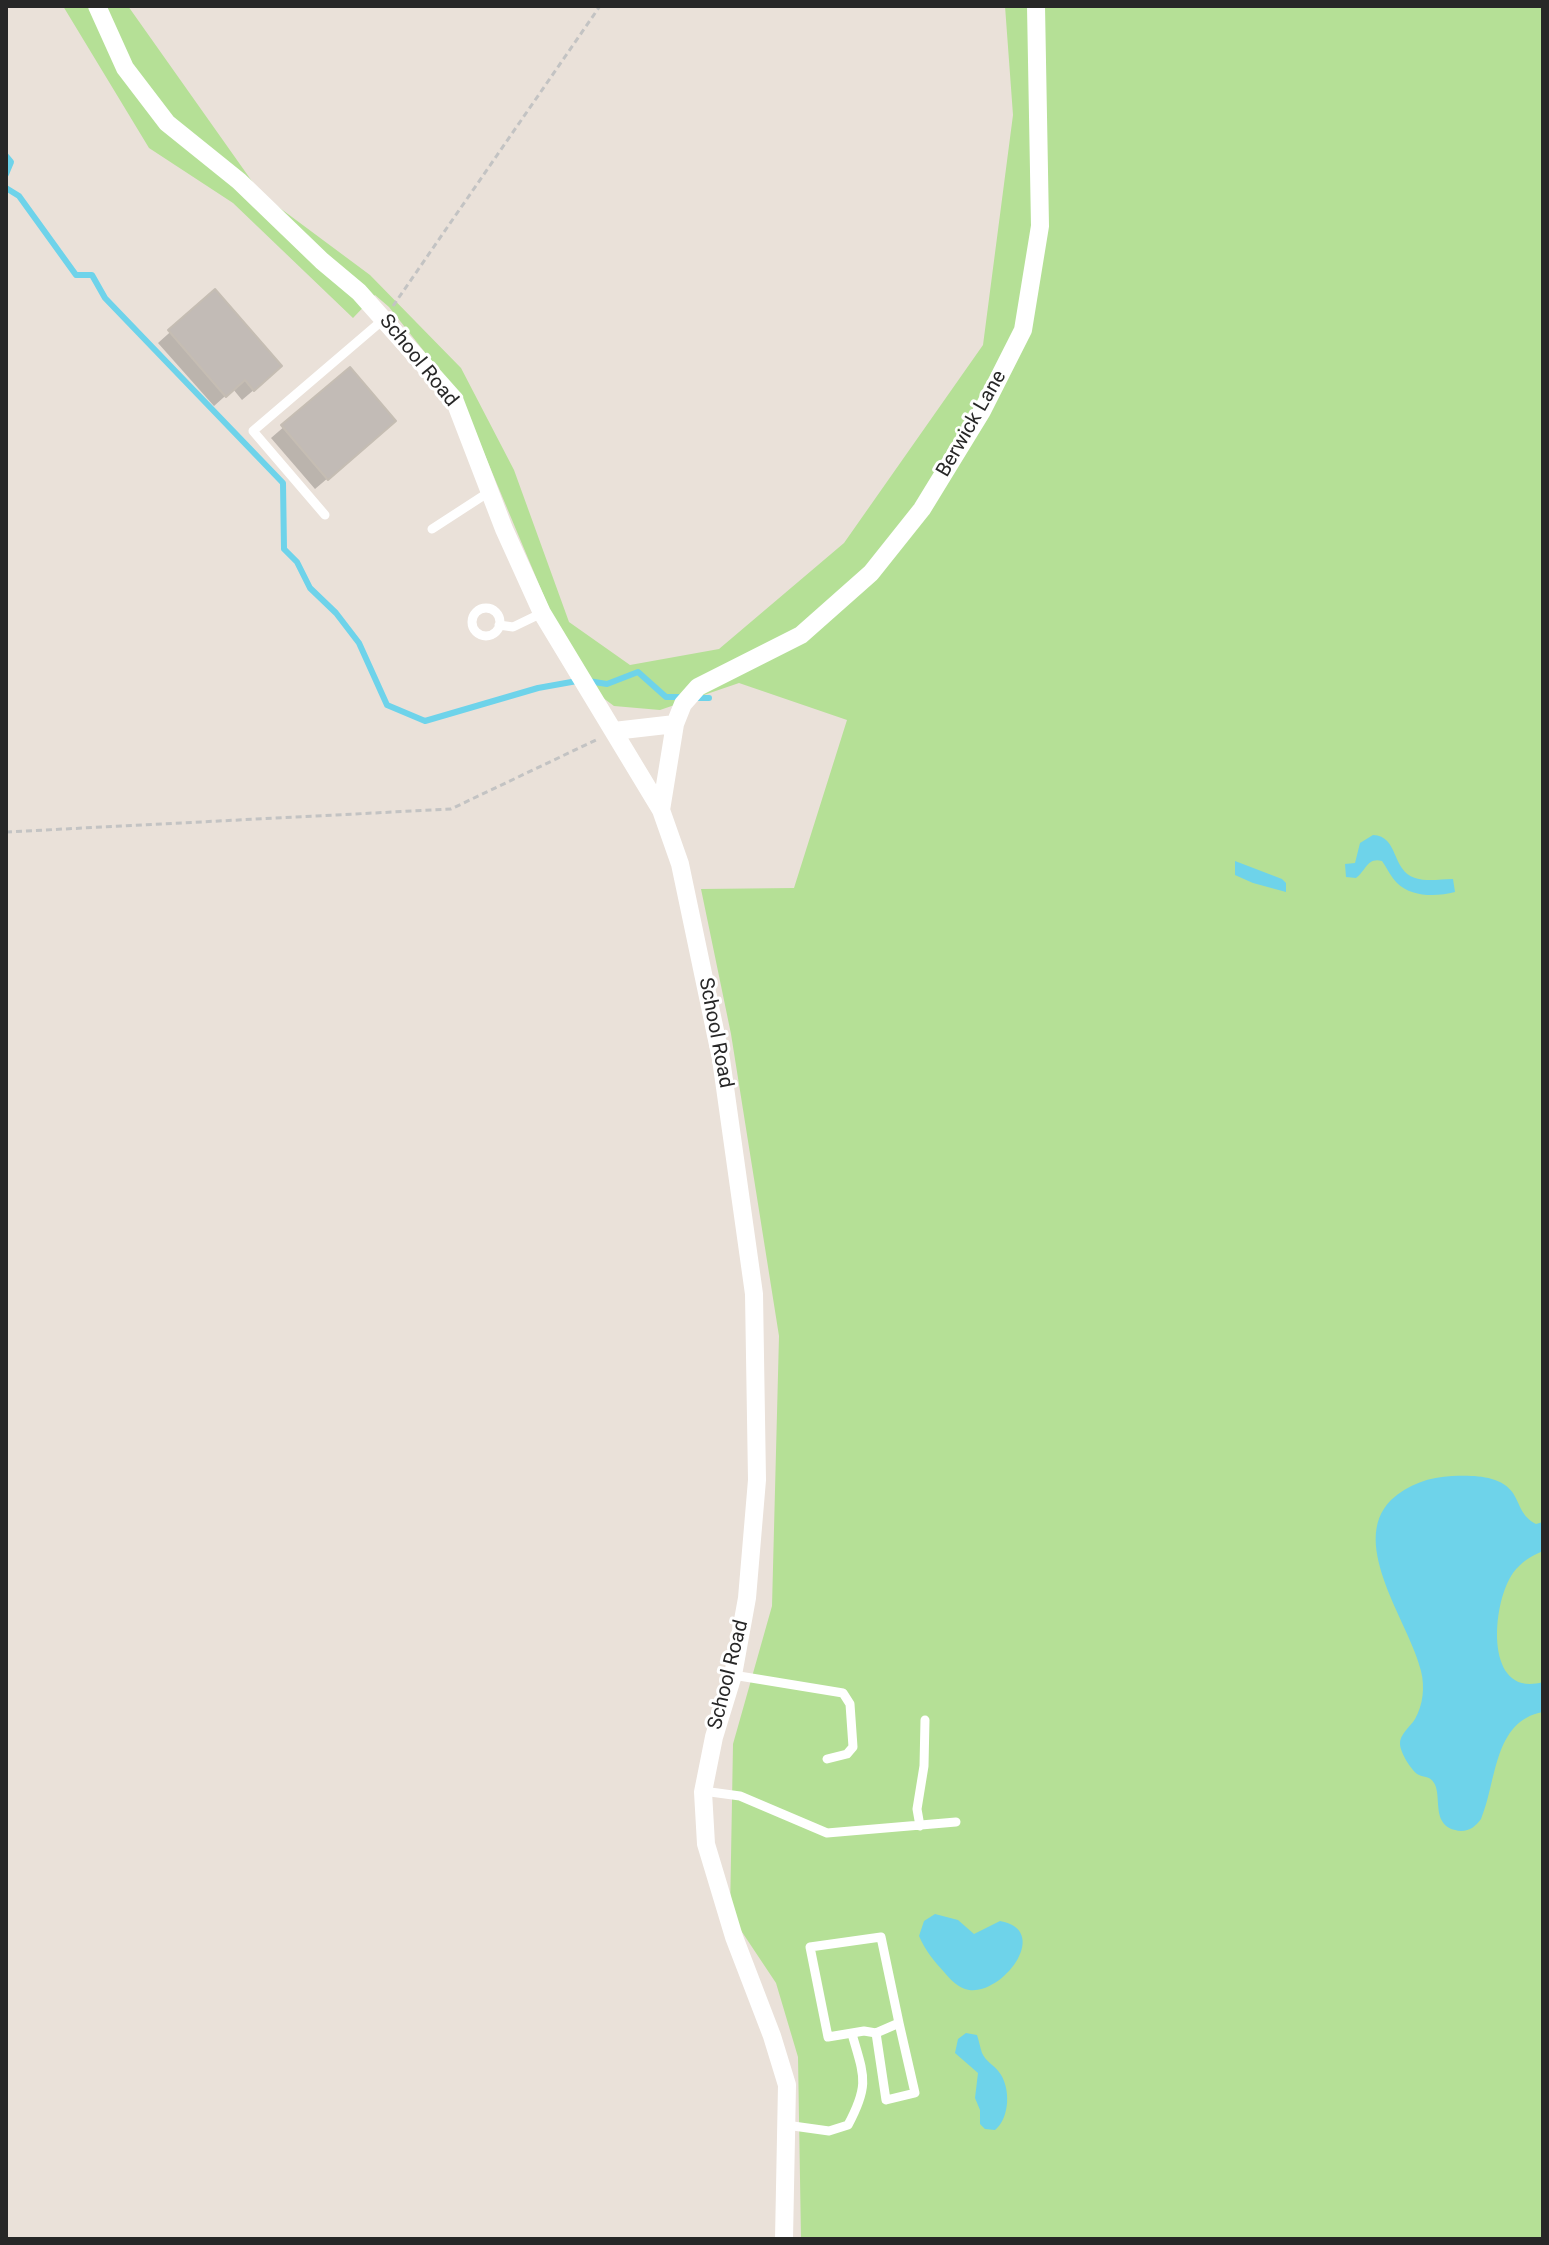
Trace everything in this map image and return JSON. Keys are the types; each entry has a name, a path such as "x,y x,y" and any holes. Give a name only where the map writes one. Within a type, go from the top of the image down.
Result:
{"street":[{"name":"School Road","path":"97,6 125,68 167,123 239,181 384,319 454,399 489,492 542,613 661,810 680,864 721,1059 754,1294 757,1480 747,1598 733,1675 714,1737 703,1791 706,1844 734,1937 787,2085 784,2239"},
{"name":"Berwick Lane","path":"661,810 675,724 683,704 698,687 801,635 871,573 922,509 982,411 1023,330 1040,226 1036,6"},
{"path":"614,731 675,724"}],"lane":[{"path":"325,515 253,431 384,319"},
{"path":"432,529 489,492"},
{"path":"499,625 513,627 542,613"},
{"path":"733,1675 843,1693 850,1704 853,1747 847,1754 827,1759"},
{"path":"920,1826 917,1809 924,1766 925,1720"},
{"path":"703,1791 740,1796 827,1833 956,1822"},
{"path":"876,2033 886,2100 915,2093 881,1937 810,1947 828,2037 864,2031 876,2033 899,2023"},
{"path":"786,2125 829,2131 848,2125 858,2106 865,2080 852,2034"}],"path":[{"path":"384,319 600,6"},
{"path":"6,832 451,809 614,731"}],"green space":[{"path":"63,6 128,6 261,194 370,275 461,368 514,470 569,622 630,665 719,649 844,543 983,345 1013,115 1005,6 1543,6 1543,2239 801,2239 798,2057 776,1983 730,1914 733,1744 772,1606 779,1336 731,1034 701,889 794,888 847,720 739,683 660,710 614,706 579,680 461,398 389,307 375,295 353,318 233,203 149,148"}],"water":[{"path":"1373,835 1387,841 1407,874 1425,880 1453,879 1455,892 1432,895 1409,891 1397,883 1382,861 1377,860 1356,878 1346,877 1345,864 1355,863 1360,843"},
{"path":"1235,861 1282,879 1286,883 1286,892 1235,875"},
{"path":"1452,1476 1494,1479 1508,1487 1527,1518 1536,1524 1543,1522 1543,1551 1526,1560 1513,1573 1500,1605 1497,1625 1502,1663 1510,1676 1524,1683 1543,1682 1543,1712 1514,1727 1499,1755 1481,1819 1472,1828 1461,1831 1445,1824 1439,1811 1434,1783 1413,1770 1401,1748 1401,1737 1420,1708 1422,1677 1415,1652 1386,1585 1376,1539 1379,1518 1398,1494 1420,1482"},
{"path":"935,1914 958,1920 974,1934 1000,1921 1015,1927 1022,1936 1017,1961 996,1983 982,1989 961,1987 937,1964 919,1936 924,1921"},
{"path":"966,2033 977,2035 982,2053 999,2072 1006,2086 1004,2118 995,2130 985,2129 980,2124 980,2110 975,2098 978,2073 955,2053 958,2039"}],"building":[{"path":"215,289 282,366 254,391 245,380 226,397 168,330"},
{"path":"350,367 396,421 328,480 281,425"}],"waterway":[{"path":"6,156 11,162 6,174"},
{"path":"6,188 19,196 76,275 92,275 105,298 283,483 284,549 297,562 310,588 336,613 359,643 387,705 425,721 538,688 577,681"},
{"path":"588,681 607,684 638,672 666,697 682,697"},
{"path":"693,698 709,698"}]}
